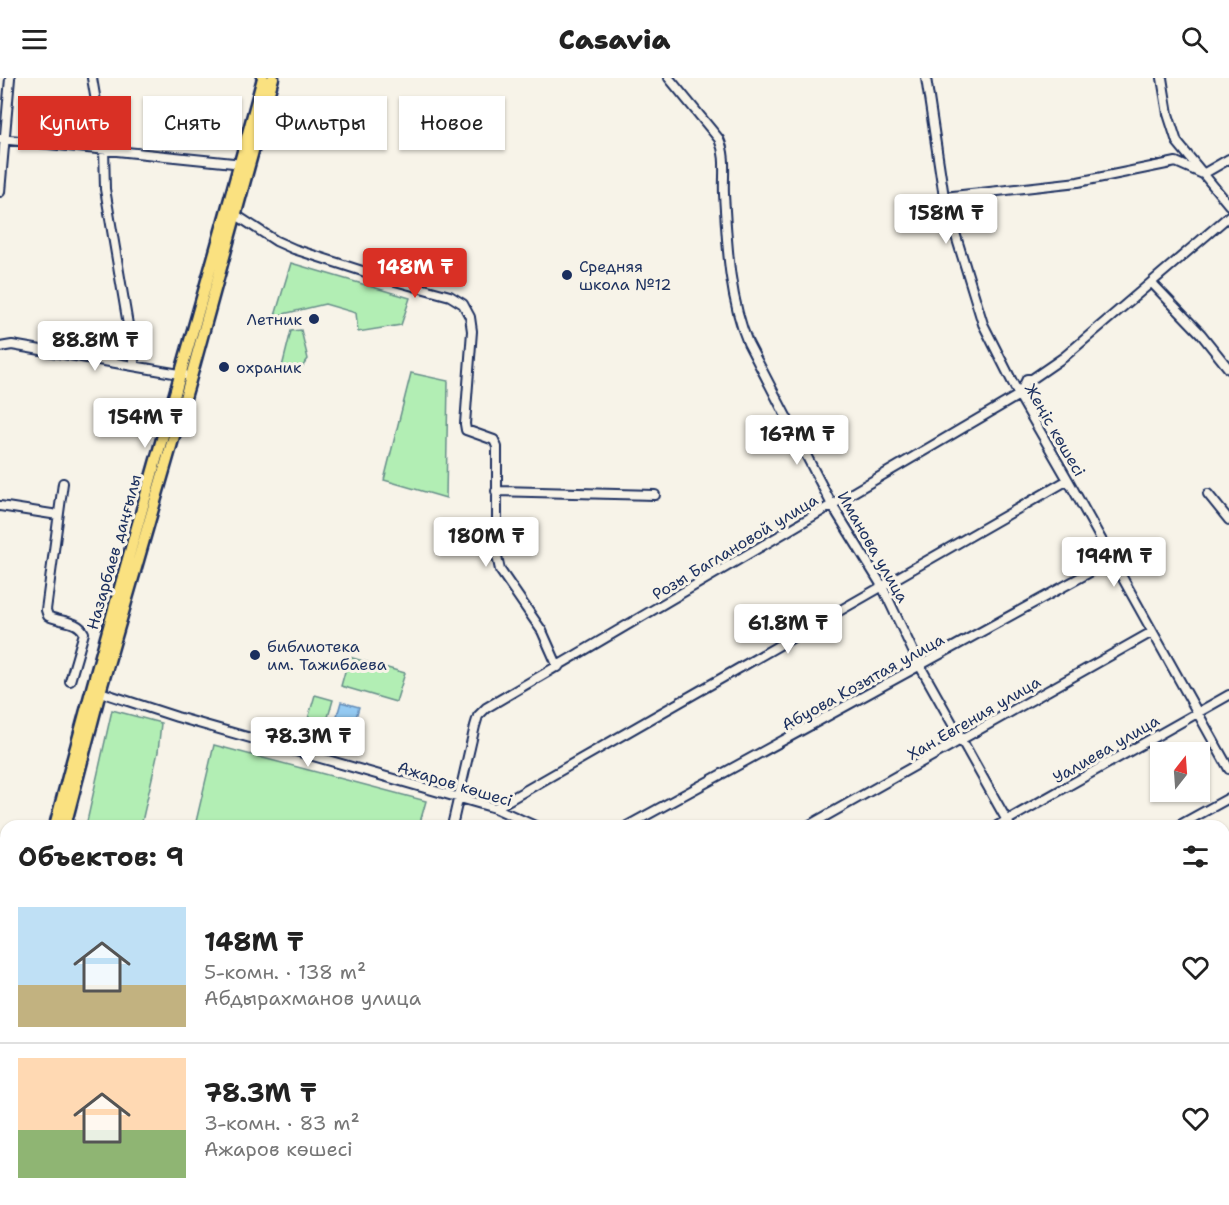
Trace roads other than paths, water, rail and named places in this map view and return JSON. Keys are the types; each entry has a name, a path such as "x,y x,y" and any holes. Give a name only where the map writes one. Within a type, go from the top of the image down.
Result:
{"main road":[{"name":"Назарбаев даңғылы","path":"57,820 186,376 244,164 263,78"},
{"name":"Назарбаев даңғылы","path":"186,376 236,215 244,164 273,78"},
{"name":"Назарбаев даңғылы","path":"66,820 95,690"}],"street":[{"path":"0,192 2,139 10,78"},
{"path":"92,78 95,96"},
{"name":"Иманова улица","path":"669,78 719,139 724,151 728,252 740,325 763,375 832,505 882,586 920,666 1007,820"},
{"name":"Жеңіс көшесі","path":"926,78 944,197 983,324 1019,395 1229,769"},
{"path":"1162,78 1168,114 1177,142 1229,205"},
{"path":"2,139 18,140"},
{"path":"104,150 105,189 135,366"},
{"path":"122,150 244,164"},
{"path":"1203,174 1229,159"},
{"path":"944,197 1078,182 1176,162 1203,174"},
{"path":"236,215 276,241 294,249 384,278 450,296 463,304 470,317 472,331 466,430 494,440 497,447 497,556 500,570 542,631 558,668"},
{"name":"Розы Баглановой улица","path":"454,820 478,716 486,708 558,668 1019,395 1027,379 1032,380 1064,357 1229,216"},
{"path":"1152,283 1201,334 1229,369"},
{"path":"0,347 12,345 186,376"},
{"path":"495,808 1068,480"},
{"path":"63,483 46,610 48,616 76,624 84,633 70,681"},
{"path":"496,491 655,495"},
{"path":"1208,494 1229,520"},
{"path":"0,506 58,515"},
{"name":"Абуова Козытая улица","path":"638,820 1112,560"},
{"name":"Хан Евгения улица","path":"819,820 1152,632"},
{"name":"Ажаров көшесі","path":"95,690 177,717 495,808 524,820"},
{"name":"Уалиева улица","path":"1016,820 1229,695"},
{"path":"1189,820 1229,798"}],"water":[{"path":"341,702 359,707 350,738 332,733"}],"place":[{"name":"Средняя школа №12","path":"567,275"},
{"name":"Летник","path":"314,319"},
{"name":"охраник","path":"224,367"},
{"name":"библиотека им. Тажибаева","path":"255,655"}]}
